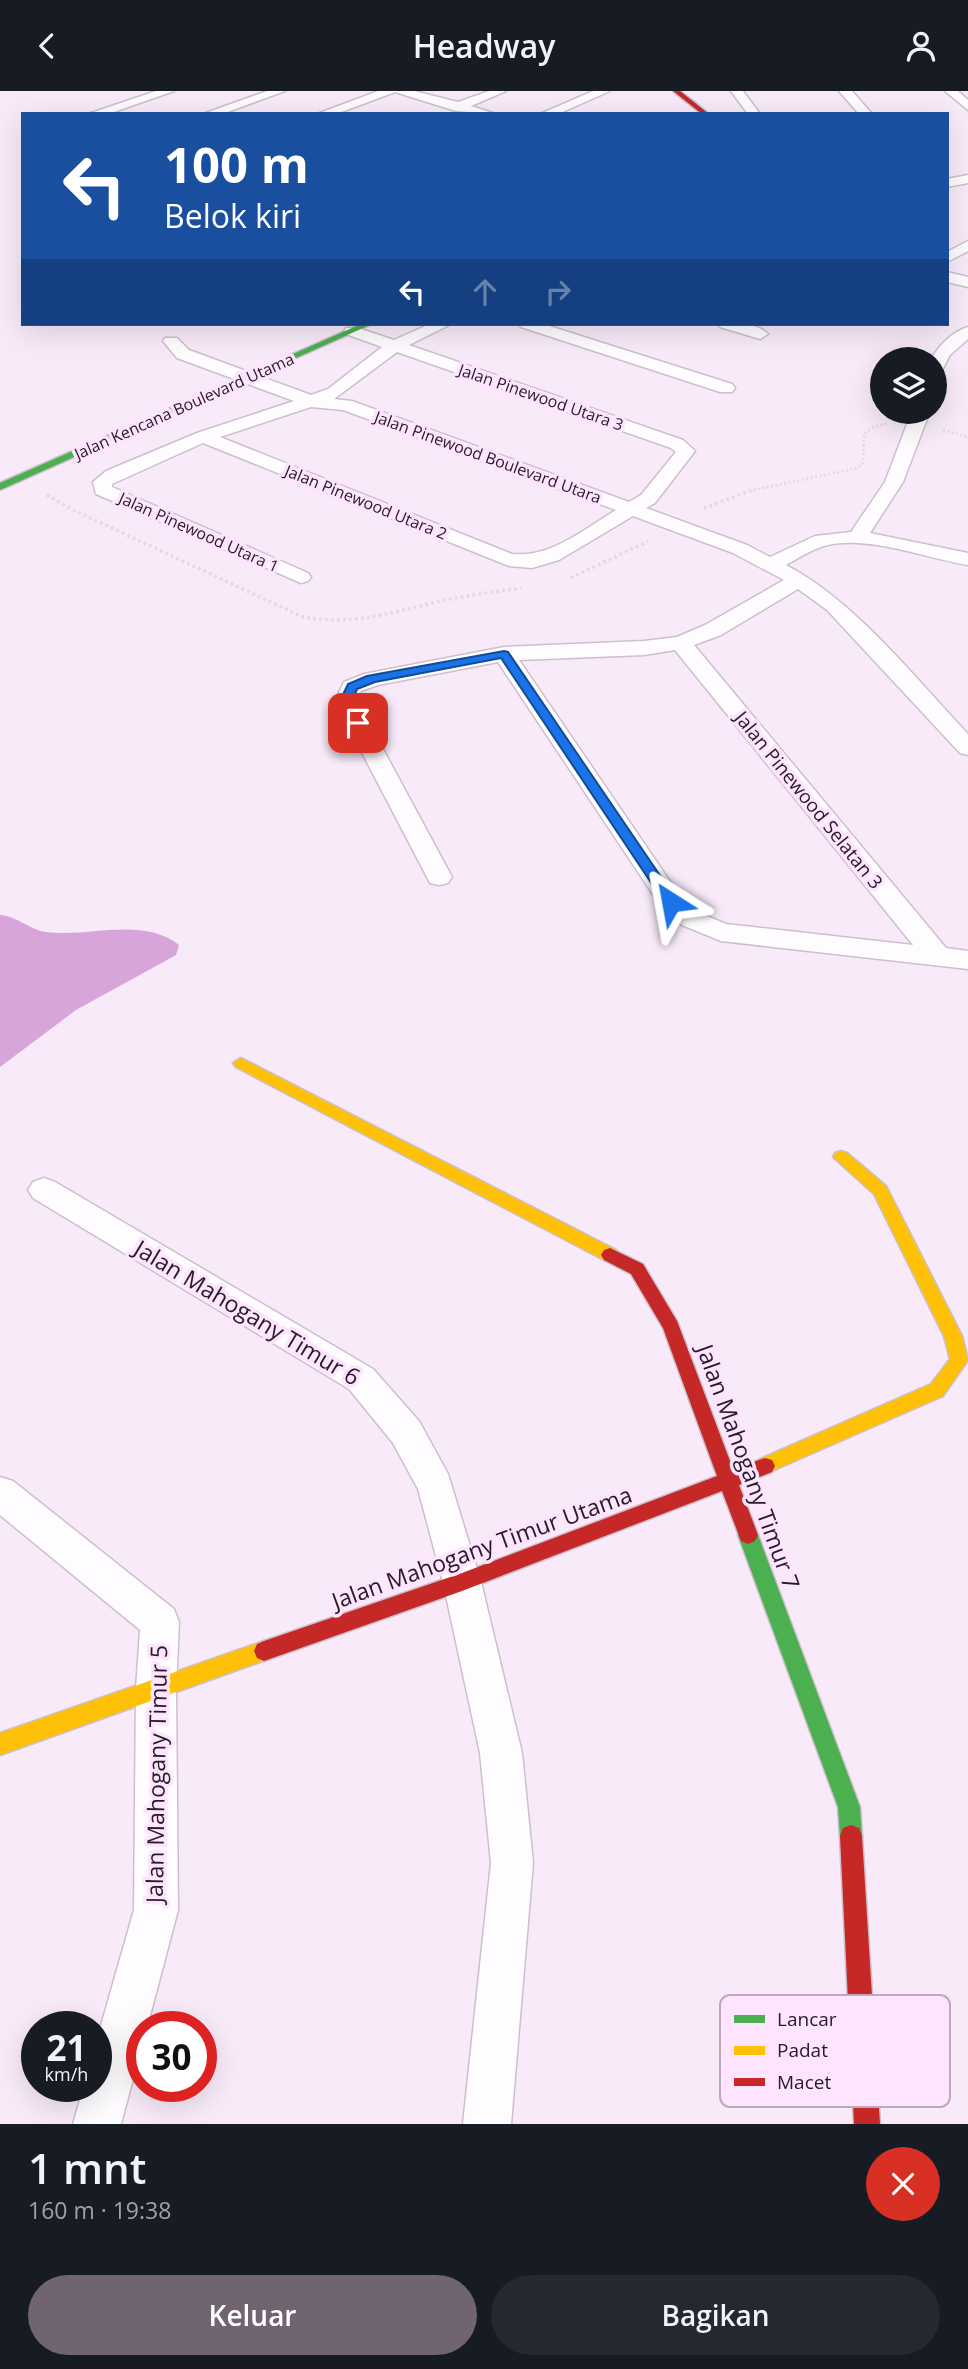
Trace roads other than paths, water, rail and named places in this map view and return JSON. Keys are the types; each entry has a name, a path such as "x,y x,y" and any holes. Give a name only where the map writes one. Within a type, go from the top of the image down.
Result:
{"street":[{"path":"100,112 168,91"},
{"path":"215,112 279,91"},
{"path":"329,112 390,91"},
{"path":"400,91 482,112"},
{"path":"442,112 499,91"},
{"path":"551,112 604,91"},
{"path":"676,91 703,112"},
{"path":"737,91 753,112"},
{"path":"845,91 864,112"},
{"path":"949,183 968,179"},
{"path":"949,256 966,238"},
{"path":"949,277 968,282"},
{"name":"Jalan Kencana Boulevard Utama","path":"0,487 363,326"},
{"path":"203,437 313,402 340,399 394,345 438,326"},
{"path":"533,326 726,388"},
{"path":"733,326 760,334"},
{"name":"Jalan Pinewood Utara 3","path":"352,331 677,444 686,451 648,499 631,509"},
{"path":"947,347 968,331"},
{"name":"Jalan Pinewood Boulevard Utara","path":"248,378 183,354 171,341 203,346 267,369 740,549 772,564 834,605 968,748"},
{"path":"248,378 313,402"},
{"path":"857,538 894,482 916,424"},
{"name":"Jalan Pinewood Utara 2","path":"203,437 509,560 531,562 552,557 631,509"},
{"name":"Jalan Pinewood Utara 1","path":"203,437 113,475 102,482 103,489 301,577"},
{"path":"772,564 820,541 857,538 966,560"},
{"path":"439,877 346,701 352,687 372,679 504,654 644,648 681,643 713,630 799,580"},
{"name":"Jalan Pinewood Selatan 3","path":"681,643 938,957"},
{"path":"504,654 671,902 691,919 721,932 968,960"},
{"name":"Jalan Mahogany Timur 7","path":"241,1063 637,1269 671,1326 849,1807 860,1995"},
{"name":"Jalan Mahogany Timur Utama","path":"0,1744 462,1582 729,1482 937,1390 958,1360 953,1336 880,1190 841,1157"},
{"name":"Jalan Mahogany Timur 6","path":"44,1191 361,1379 406,1432 435,1486 462,1582 501,1753 512,1863 487,2124"},
{"name":"Jalan Mahogany Timur 5","path":"0,1493 160,1622 156,1689 156,1910 97,2124"}]}
